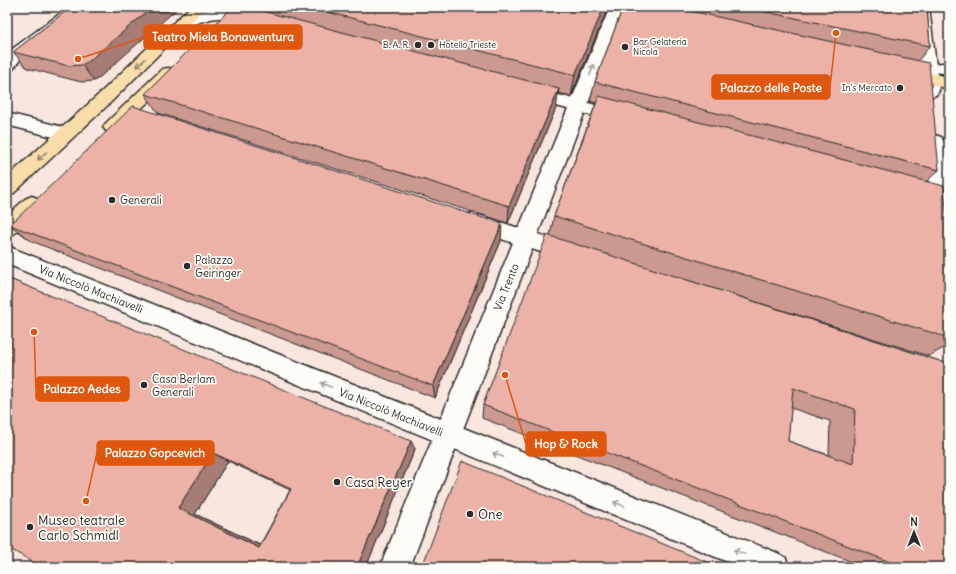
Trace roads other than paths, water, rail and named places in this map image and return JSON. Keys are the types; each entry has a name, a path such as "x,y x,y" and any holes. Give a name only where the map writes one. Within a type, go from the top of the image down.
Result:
{"main road":[{"path":"7,188 102,101 199,7"},
{"path":"612,8 663,20"},
{"path":"212,30 233,10"},
{"path":"97,141 179,62"},
{"path":"889,70 928,78 947,73"},
{"path":"7,229 45,192"}],"street":[{"path":"7,65 13,58 78,7"},
{"path":"922,7 932,114 938,202 944,235"},
{"name":"Via Trento","path":"395,567 578,106 612,8"},
{"path":"184,22 207,14 233,10 273,25"},
{"path":"516,90 640,122"},
{"path":"128,112 150,117"},
{"path":"7,119 66,134"},
{"path":"454,215 593,260"},
{"name":"Via Niccolò Machiavelli","path":"7,255 776,567"}],"place":[{"name":"Palazzo delle Poste","path":"836,33"},
{"name":"B. A. R.","path":"418,45"},
{"name":"Hotello Trieste","path":"431,45"},
{"name":"Bar Gelateria Nicola","path":"625,47"},
{"name":"Teatro Miela Bonawentura","path":"78,59"},
{"name":"In's Mercato","path":"900,88"},
{"name":"Generali","path":"112,200"},
{"name":"Palazzo Geiringer","path":"187,266"},
{"name":"Palazzo Aedes","path":"34,332"},
{"name":"Hop & Rock","path":"505,375"},
{"name":"Casa Berlam Generali","path":"144,385"},
{"name":"Casa Reyer","path":"337,482"},
{"name":"Palazzo Gopcevich","path":"86,501"},
{"name":"One","path":"470,514"},
{"name":"Museo teatrale Carlo Schmidl","path":"30,527"}]}
